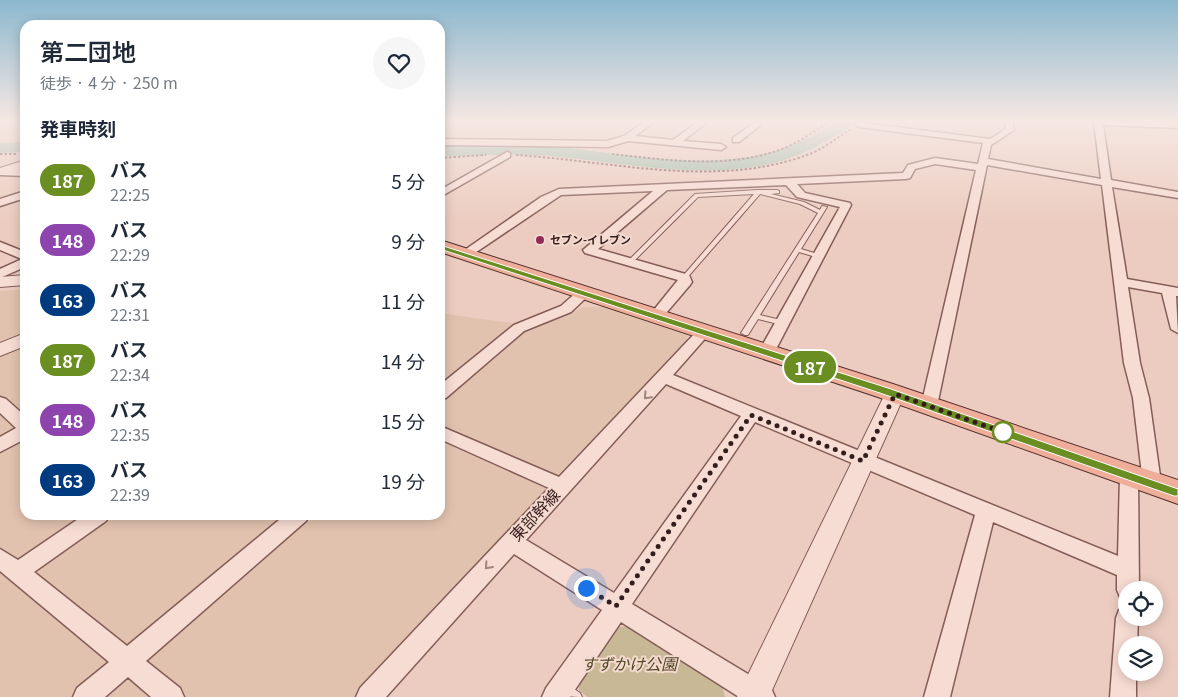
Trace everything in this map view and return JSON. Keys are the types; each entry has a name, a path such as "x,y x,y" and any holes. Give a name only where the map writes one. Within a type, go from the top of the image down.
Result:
{"main road":[{"path":"445,248 895,394 1178,492"}],"street":[{"path":"445,191 505,155"},
{"path":"929,406 985,155"},
{"path":"664,377 986,512 1129,580 1141,479 1141,398 1132,363 1104,155"},
{"path":"466,254 551,195 566,191 790,183 906,176 911,167 935,161 982,164 1107,182 1178,195"},
{"path":"2,171 20,166"},
{"path":"2,171 20,173"},
{"path":"766,353 846,205 801,195 790,183"},
{"path":"656,316 685,282 684,278 589,250 664,187"},
{"path":"0,203 20,196"},
{"path":"0,246 20,254"},
{"path":"0,274 20,264"},
{"path":"0,282 20,280"},
{"path":"1121,282 1173,291 1178,325"},
{"path":"445,390 519,328 566,309 584,293"},
{"name":"東部幹線","path":"369,697 510,541 703,333"},
{"path":"0,350 20,342"},
{"path":"510,541 757,696 895,394"},
{"path":"0,403 20,421"},
{"path":"564,694 616,606 751,415"},
{"path":"0,445 20,434"},
{"path":"445,434 562,486"},
{"path":"937,697 986,512"},
{"path":"90,520 8,565 126,663 171,697"},
{"path":"86,697 292,520"},
{"path":"1123,697 1127,626"}],"lane":[{"path":"746,333 822,210 757,192"},
{"path":"684,278 757,195 757,192"},
{"path":"630,262 697,195 777,192"},
{"path":"797,250 819,256"},
{"path":"756,316 782,323"}],"path":[{"path":"445,158 497,155"},
{"path":"513,155 576,159 661,170 690,171 740,169 774,164 807,155"}],"shaded area":[{"path":"20,289 20,333 0,342 0,291"},
{"path":"584,307 604,307 687,335 688,342 360,697 0,697 0,354 20,346 20,520 445,520 445,314 517,324 544,323"}],"green space":[{"name":"すずかけ公園","path":"628,626 721,681 725,697 588,697 579,691 579,680 612,628"}],"waterway":[{"path":"581,155 665,164 703,165 739,163 780,155"}],"bus line":[{"name":"187","path":"445,248 703,333 884,390 1178,492"}],"place":[{"name":"セブン-イレブン","path":"540,240"}],"route":[{"path":"586,588 616,606 751,415 863,461 895,394 1003,432"}]}
